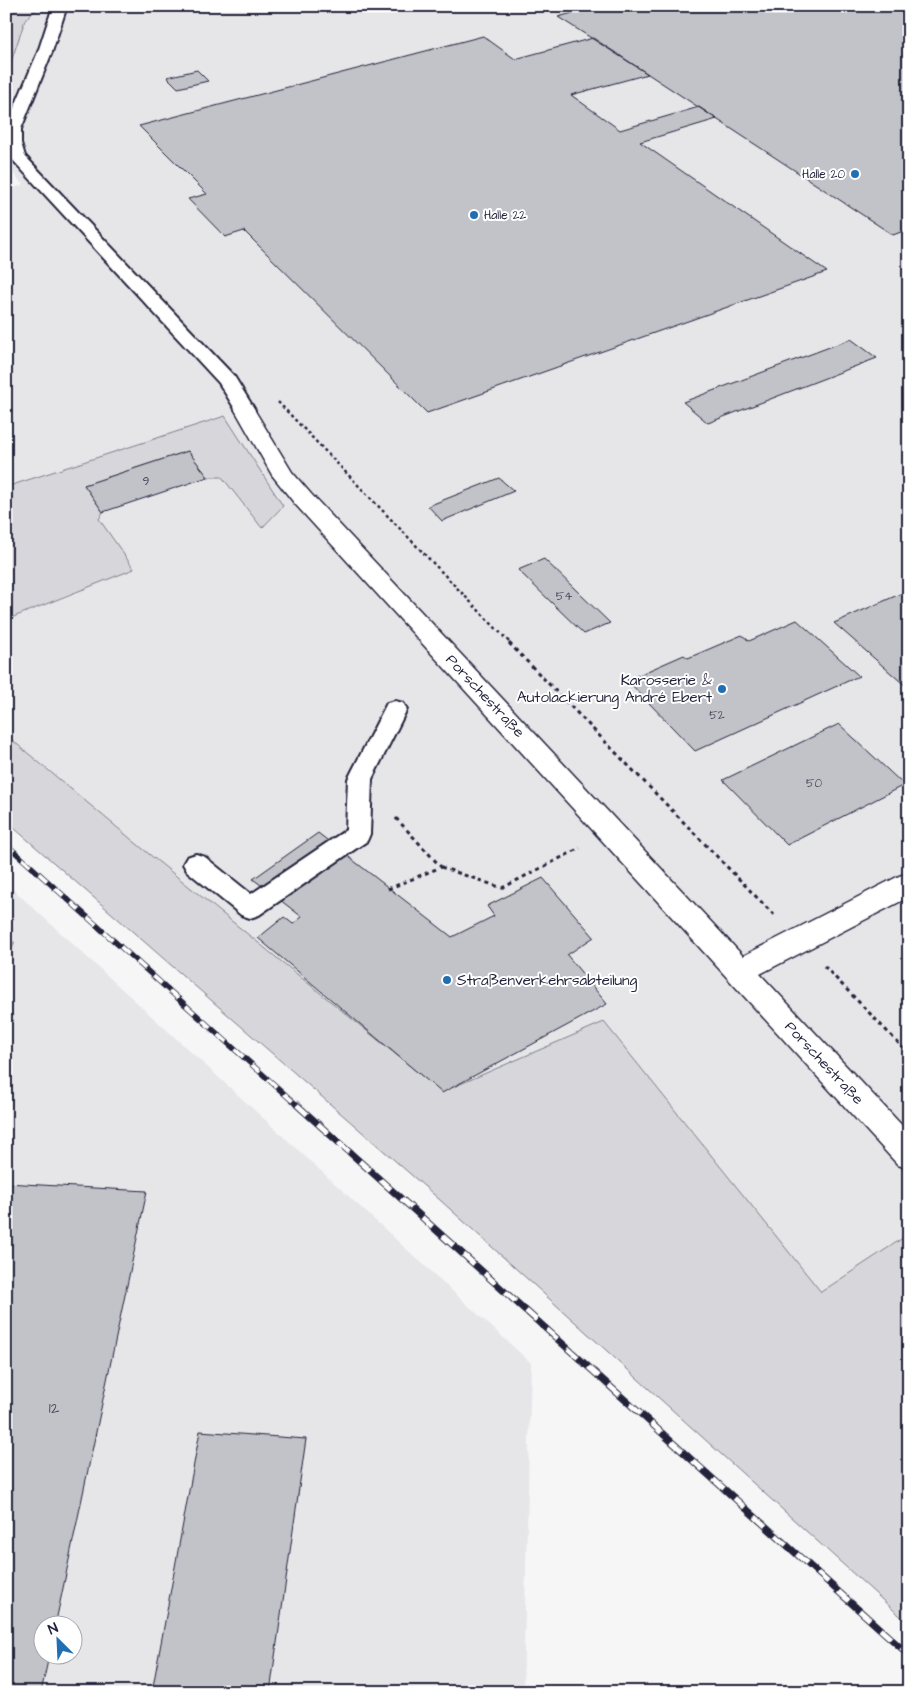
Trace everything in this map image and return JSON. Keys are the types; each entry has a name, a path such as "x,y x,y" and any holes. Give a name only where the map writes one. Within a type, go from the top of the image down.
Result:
{"street":[{"name":"Porschestraße","path":"245,410 283,475 303,499 909,1154"},
{"path":"740,971 909,884"}],"lane":[{"path":"60,6 45,52 14,129 13,143 18,157 205,356 226,380 245,410"},
{"path":"196,864 250,908 358,834 360,779 395,709"}],"path":[{"path":"275,398 397,527 909,1054"},
{"path":"360,779 441,867 502,888 611,832"},
{"path":"388,889 441,867"}],"shaded area":[{"path":"6,6 40,6 25,20 6,77"},
{"path":"40,6 909,6 909,1234 821,1292 604,1022 442,1093 6,735 6,620 79,592 99,519 103,512 84,485 188,451 208,476 222,477 262,528 283,506 225,416 6,487 6,190 23,185 6,165 6,77 25,20"},
{"path":"225,416 283,506 262,528 222,477 208,477 188,451 84,485 103,512 99,519 134,569 6,620 6,487"},
{"path":"6,735 442,1092 604,1022 821,1292 909,1234 909,1624 440,1200 6,821"},
{"path":"6,883 531,1363 523,1692 6,1692"}],"building":[{"name":"Halle 20","path":"598,6 909,6 909,229 893,235 558,17"},
{"name":"Halle 22","path":"483,36 515,59 593,38 648,74 571,95 620,130 699,107 717,119 640,142 827,272 427,413 244,231 225,237 188,199 207,194 139,126"},
{"path":"197,70 208,81 178,88 167,77"},
{"path":"851,339 877,358 708,423 683,402"},
{"path":"188,451 208,477 103,512 84,485"},
{"path":"499,478 514,491 442,521 428,506"},
{"path":"544,559 610,623 584,634 518,570"},
{"path":"909,590 909,689 834,623"},
{"path":"797,620 859,676 695,751 627,680 684,655 688,658 742,635 749,641"},
{"path":"839,724 904,785 787,845 723,780"},
{"name":"Straßenverkehrsabteilung","path":"318,833 452,937 494,916 487,906 543,878 594,937 567,955 607,1004 442,1093 258,938 284,917 293,924 302,917 253,879"},
{"path":"6,942 14,942 6,969"},
{"path":"6,1183 147,1191 57,1616 32,1616 32,1666 47,1666 41,1692 6,1692"},
{"path":"200,1431 306,1439 270,1692 152,1692"}],"railway":[{"path":"6,844 298,1106"},
{"path":"297,1105 909,1655"}],"place":[{"name":"Halle 20","path":"855,174"},
{"name":"Halle 22","path":"474,215"},
{"name":"Karosserie & Autolackierung André Ebert","path":"722,689"},
{"name":"Straßenverkehrsabteilung","path":"447,980"}]}
